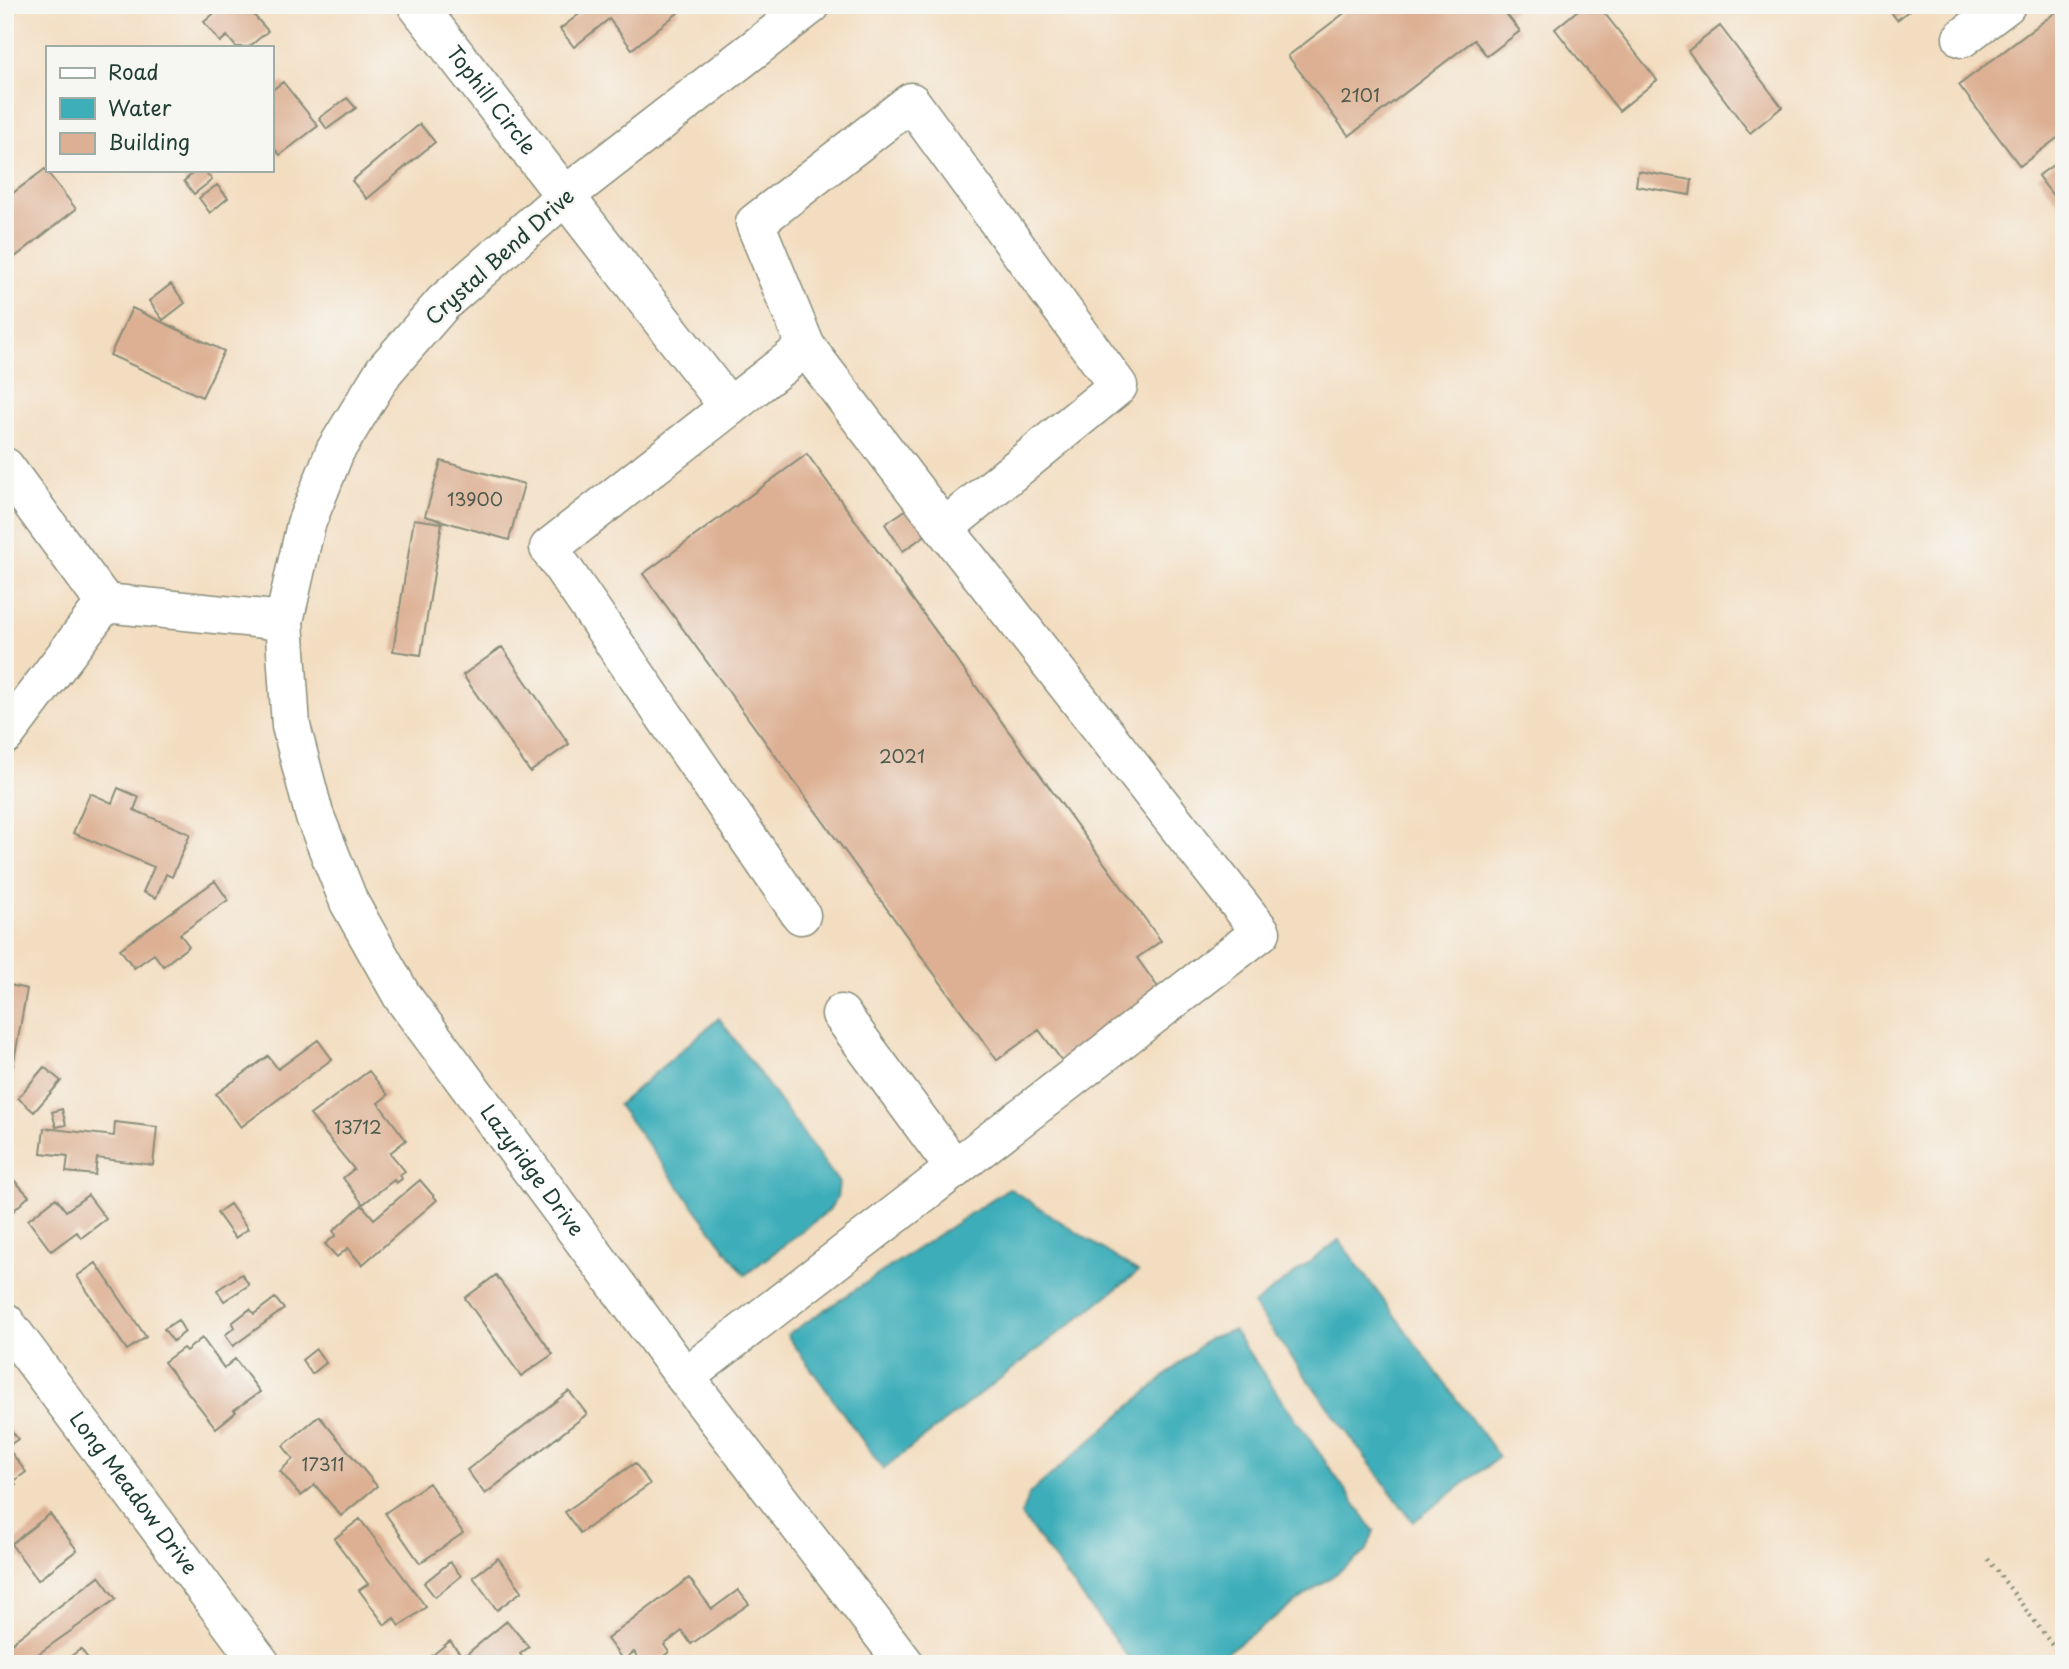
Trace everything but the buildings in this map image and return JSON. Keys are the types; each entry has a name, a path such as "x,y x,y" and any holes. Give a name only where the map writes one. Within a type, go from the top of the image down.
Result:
{"street":[{"name":"Tophill Circle","path":"417,5 729,407"},
{"name":"Crystal Bend Drive","path":"284,621 306,524 330,464 384,371 444,302 566,195 811,5"},
{"path":"1962,38 2006,5"},
{"path":"685,1377 1261,932 944,528 806,347 755,223 911,102 1118,386 944,528"},
{"path":"800,915 550,548 806,347"},
{"path":"5,467 106,603 284,621"},
{"path":"5,735 106,603"},
{"name":"Lazyridge Drive","path":"284,621 291,726 314,814 349,902 402,996 685,1377 905,1664"},
{"path":"841,1014 955,1169"},
{"name":"Long Meadow Drive","path":"5,1322 261,1664"}],"path":[{"path":"1988,1559 2064,1661"}],"water":[{"path":"719,1018 839,1183 837,1198 829,1210 745,1275 618,1105"},
{"path":"1009,1188 1138,1272 883,1469 787,1335"},
{"path":"1339,1240 1499,1457 1413,1522 1253,1305"},
{"path":"1233,1330 1374,1531 1366,1552 1210,1664 1133,1664 1021,1515 1029,1494 1209,1338"}]}
